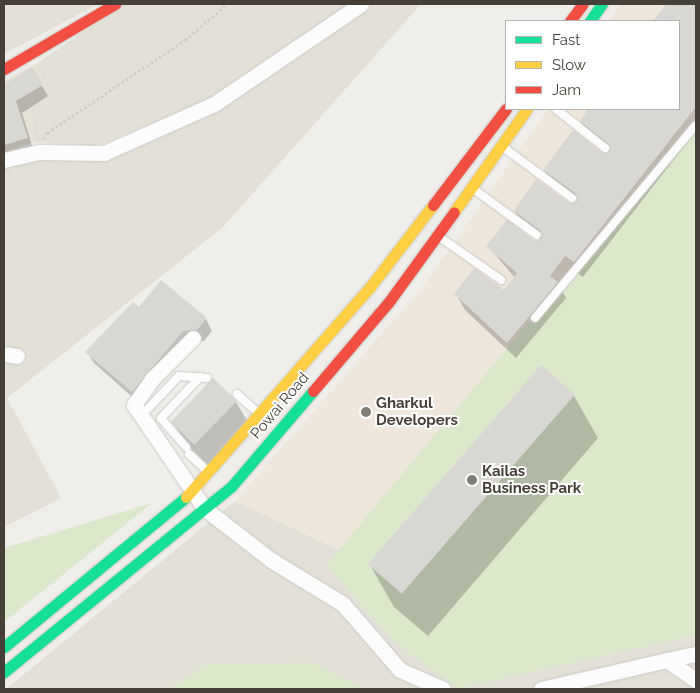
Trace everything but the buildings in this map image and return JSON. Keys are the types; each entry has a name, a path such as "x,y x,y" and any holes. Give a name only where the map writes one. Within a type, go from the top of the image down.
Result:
{"main road":[{"path":"4,69 115,4"},
{"path":"571,20 583,4"},
{"path":"591,20 602,4"},
{"name":"Powai Road","path":"4,647 210,473 370,287 505,110"},
{"name":"Powai Road","path":"4,672 230,487 369,325 526,110"},
{"path":"42,616 54,631"}],"street":[{"path":"4,160 40,152 104,153 214,104 361,4"},
{"path":"193,338 152,379 134,405 204,508 271,560 343,604 400,670 443,689"},
{"path":"541,689 696,654"},
{"path":"667,660 696,680"}],"lane":[{"path":"557,110 605,148"},
{"path":"535,318 696,125"},
{"path":"487,136 572,198"},
{"path":"470,187 537,235"},
{"path":"436,235 501,280"},
{"path":"141,416 179,376 203,377 161,418 210,473"},
{"path":"237,394 260,416"}],"path":[{"path":"40,152 46,133 185,40 226,4"}],"shaded area":[{"path":"4,4 98,4 4,54"},
{"path":"124,4 353,4 210,99 98,146 34,142 30,104 48,92 36,64"},
{"path":"368,4 421,4 222,228 7,398 61,498 4,527 4,168 36,160 99,161 207,116 343,26"},
{"path":"621,4 696,4 696,137 350,555 235,501 422,288 547,110 680,110 680,20 610,20"},
{"path":"36,64 48,92 30,104 34,142 4,152 4,81"},
{"path":"235,501 350,555 696,624 696,689 6,689"}],"green space":[{"path":"696,123 696,635 457,689 394,641 326,565"},
{"path":"152,503 4,622 4,548"},
{"path":"316,663 365,689 170,689 206,664"}],"traffic: fast":[{"path":"591,20 602,4"},
{"path":"4,672 231,487 313,391"},
{"path":"4,647 186,497"}],"traffic: slow":[{"path":"454,212 526,110"},
{"path":"186,497 370,287 433,205"}],"traffic: jam":[{"path":"4,69 115,4"},
{"path":"571,20 583,4"},
{"path":"433,205 505,110"},
{"path":"313,391 388,303 454,212"}],"place":[{"name":"Gharkul Developers","path":"366,412"},
{"name":"Kailas Business Park","path":"472,480"}]}
